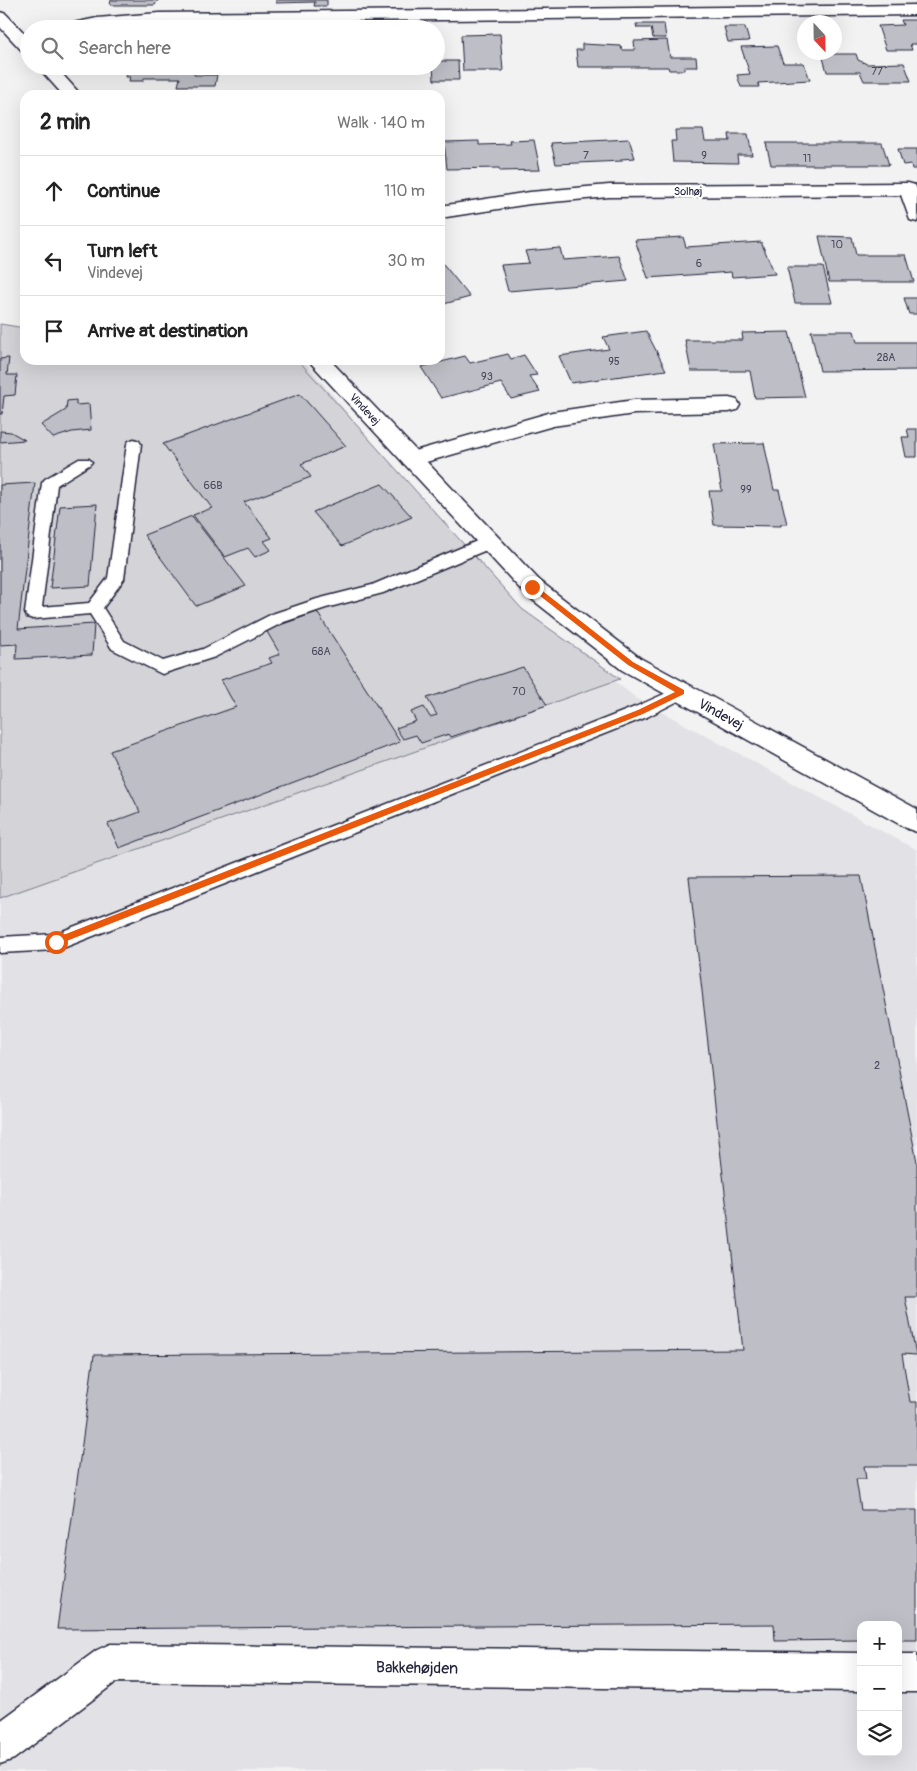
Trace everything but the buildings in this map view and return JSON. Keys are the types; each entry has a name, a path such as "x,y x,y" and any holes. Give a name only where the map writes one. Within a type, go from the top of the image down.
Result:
{"street":[{"path":"134,20 159,18 917,10"},
{"path":"0,17 20,35"},
{"path":"53,75 67,90"},
{"name":"Solhøj","path":"445,211 530,198 608,191 908,189 917,216"},
{"name":"Vindevej","path":"323,365 532,587 631,664 917,822"},
{"path":"412,459 552,419 634,407 729,405"},
{"name":"Bakkehøjden","path":"0,1745 110,1663 857,1672"},
{"path":"902,1673 917,1673"}],"lane":[{"path":"84,462 50,483 33,612 94,608 116,579 134,444"},
{"path":"94,608 118,645 162,668 209,654 278,618 322,603 377,589 490,542"},
{"path":"0,945 56,942 641,712 682,692"}],"shaded area":[{"path":"0,324 20,327 20,365 302,365 522,609 620,679 0,898"},
{"path":"293,365 307,365 489,583 636,698 917,850 917,1771 0,1771 0,451 70,448"}],"route":[{"path":"56,942 641,712 682,692 631,664 532,587"}]}
